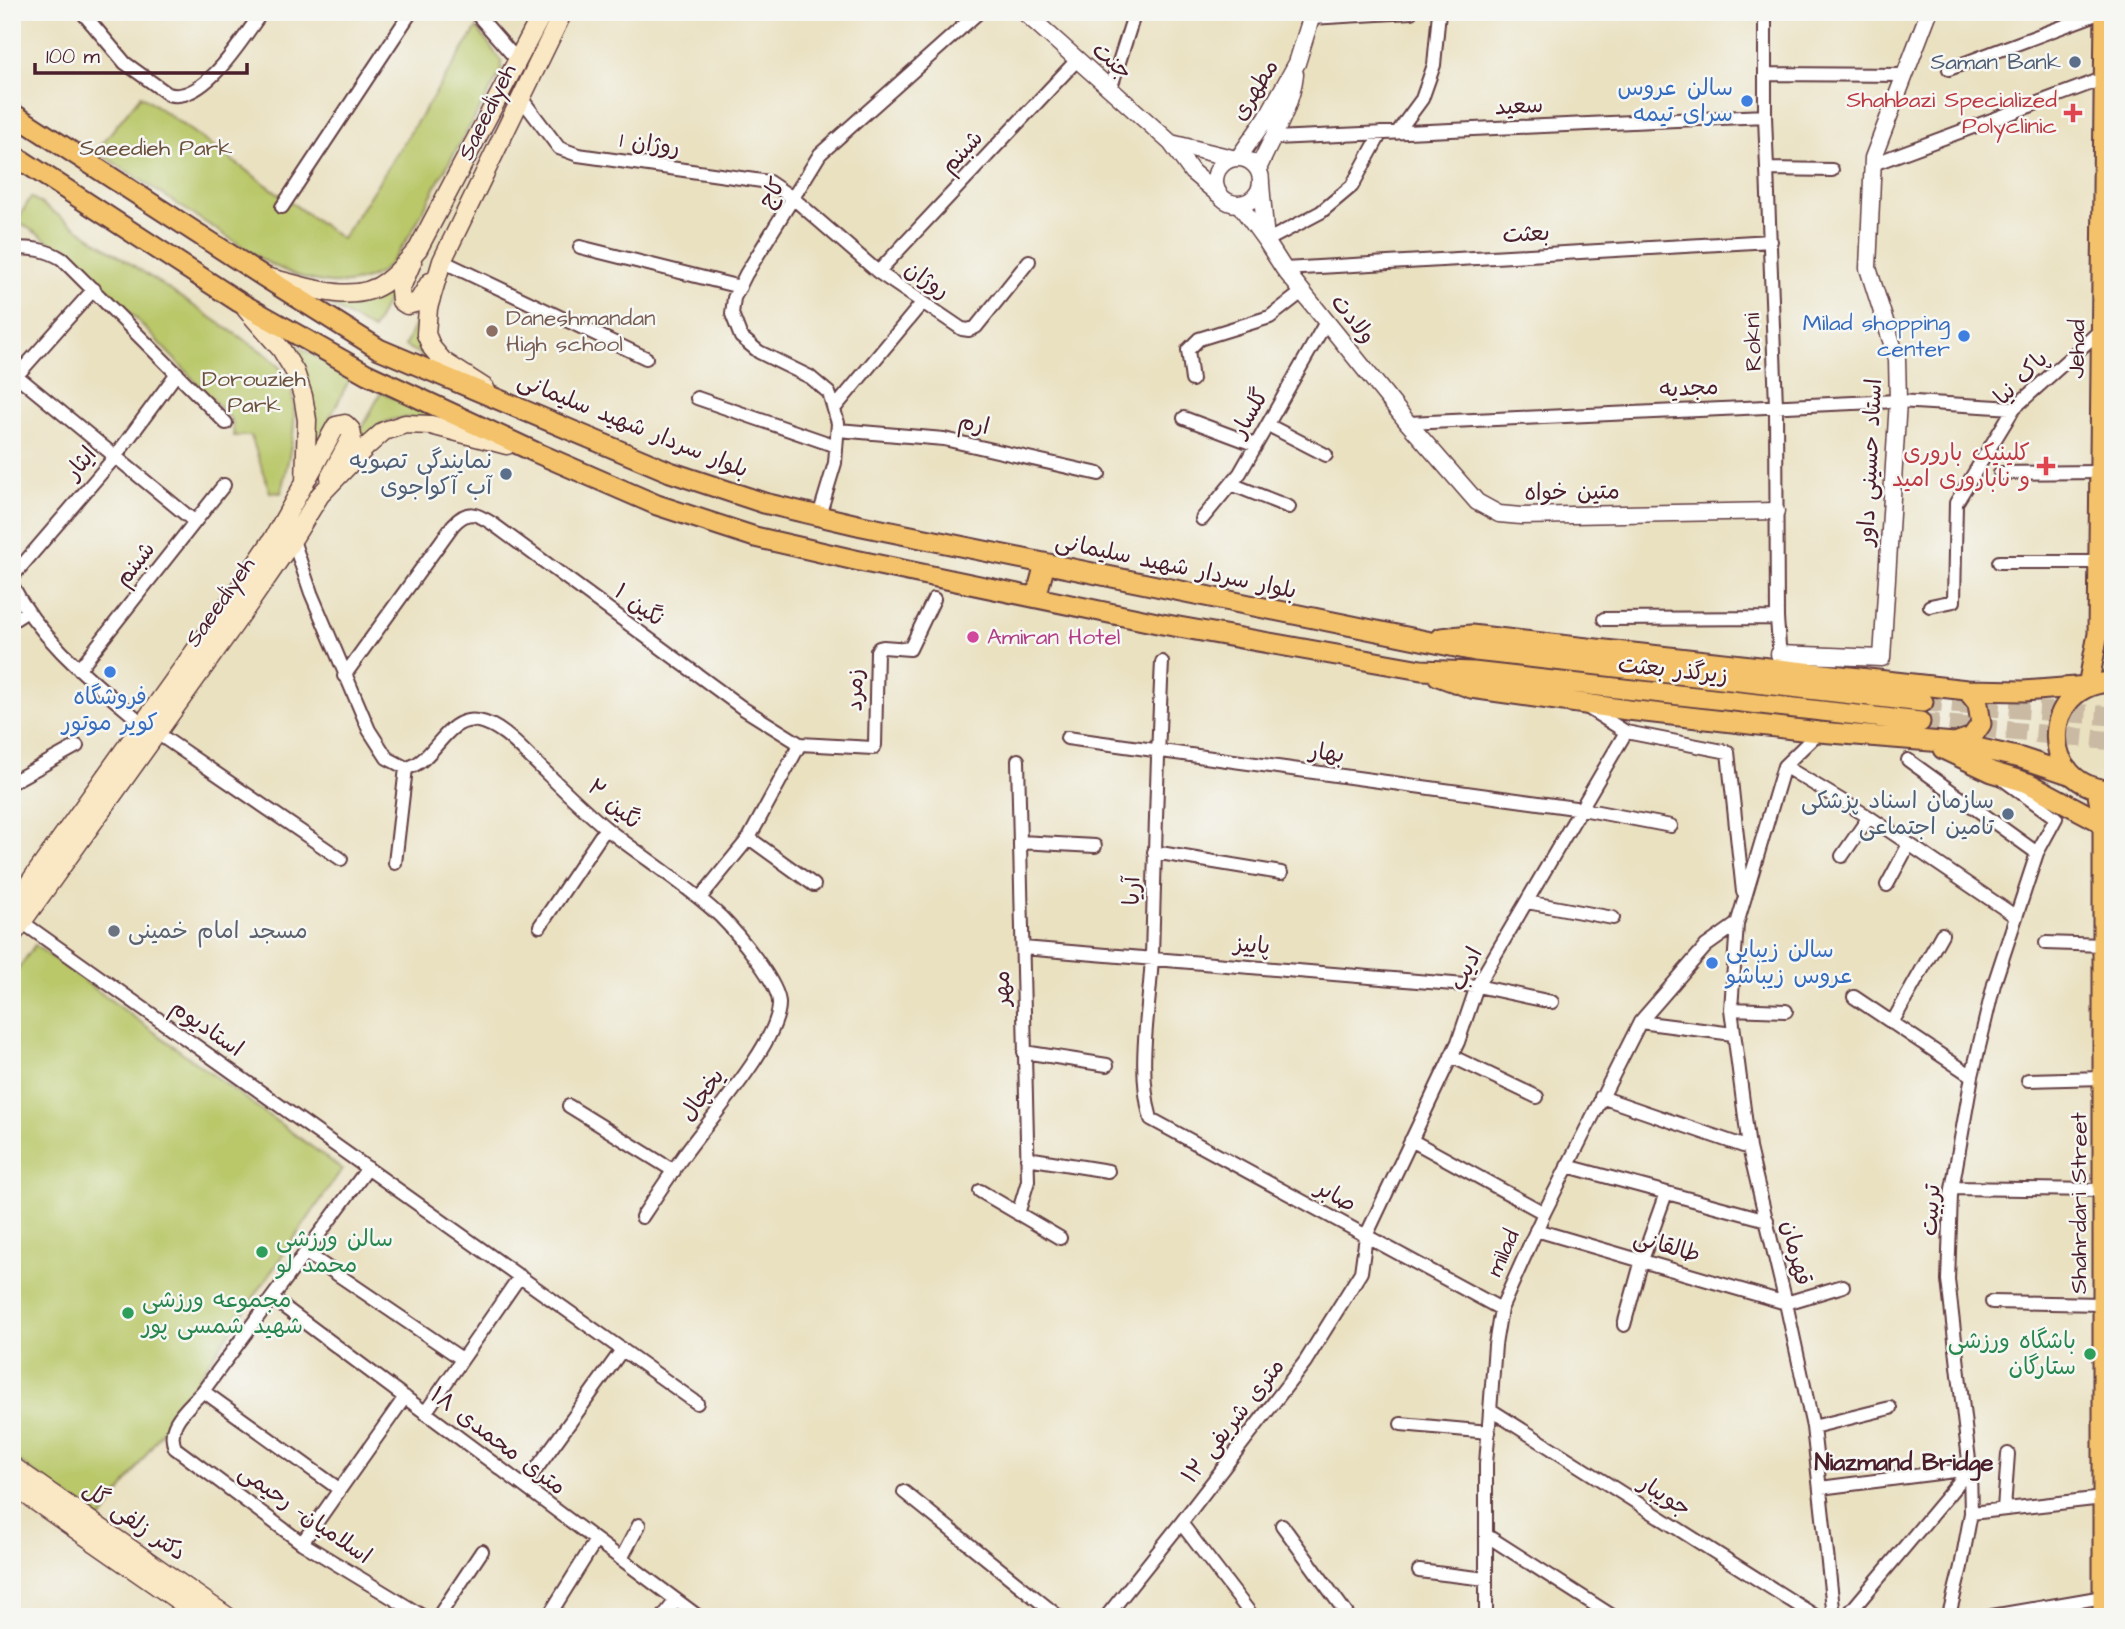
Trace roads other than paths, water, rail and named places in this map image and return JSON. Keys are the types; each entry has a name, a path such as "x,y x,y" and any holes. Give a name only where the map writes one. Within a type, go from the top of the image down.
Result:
{"main road":[{"name":"Saeediyeh","path":"263,276 338,293 362,293 385,283 418,249 543,12"},
{"name":"Saeediyeh","path":"503,400 443,361 432,348 426,334 428,308 442,261 563,12"},
{"name":"Jehad","path":"2088,686 2098,634 2109,79 2104,12"},
{"name":"بلوار سردار شهید سلیمانی","path":"12,113 379,349 670,472 764,503 819,516 1426,640"},
{"path":"12,155 239,302 367,374 657,505 755,537 855,561 1162,624 1421,670 1471,688 1819,732 1955,743 2021,758 2072,775"},
{"path":"418,249 400,290 400,298 404,303 411,305 418,302 442,261"},
{"name":"Saeediyeh","path":"16,922 150,728 266,549 305,482 307,420 295,372 281,349 239,302"},
{"name":"Saeediyeh","path":"150,728 293,540 320,495 384,431 405,424 431,425 535,452"},
{"path":"305,482 336,426 347,425 352,436 320,495"},
{"path":"1036,597 1045,564"},
{"path":"1426,640 1471,635 1780,662 1968,690 2024,691 2113,682"},
{"name":"زیرگذر بعثت","path":"1426,640 1475,651 1923,702"},
{"name":"زیرگذر بعثت","path":"1421,670 1486,673 1920,722"},
{"path":"2088,686 2075,694 2064,706 2056,728 2058,752 2072,775 2084,784 2105,790"},
{"path":"1955,743 1976,734 1981,724 1980,710 1968,690"},
{"path":"1930,743 1992,772 2028,783 2103,823"},
{"name":"Shahrdari Street","path":"2103,1607 2105,790"},
{"name":"دکتر زلفی گل","path":"12,1466 228,1617"},
{"name":"دکتر زلفی گل","path":"12,1485 202,1617"}],"street":[{"path":"82,12 125,63 168,94 175,96 197,89 220,69 262,12"},
{"path":"282,207 411,12"},
{"path":"475,12 518,61"},
{"name":"کاج","path":"834,409 829,393 810,377 759,352 741,337 732,314 734,298 820,154 979,12"},
{"name":"جنت","path":"1024,12 1171,143 1192,172 1218,194"},
{"path":"1110,90 1135,12"},
{"path":"1297,63 1312,15 1411,12"},
{"path":"1397,133 1422,99 1434,65 1439,12"},
{"name":"Rokni","path":"1765,12 1765,116 1772,240 1777,618 1780,662"},
{"name":"استاد حسینی داور","path":"1780,662 1882,658 1898,401 1897,359 1868,268 1873,164 1929,12"},
{"path":"1949,69 2104,12"},
{"name":"شبنم","path":"878,272 1076,61"},
{"name":"مطهری","path":"1260,177 1283,121 1293,89 1297,63"},
{"name":"مطهری","path":"1236,158 1267,117 1297,63"},
{"path":"1766,74 1905,75"},
{"path":"1873,164 2109,79"},
{"name":"روژان 1","path":"521,98 559,148 578,155 768,182 794,199"},
{"name":"سعید","path":"1274,138 1765,116"},
{"path":"1260,177 1254,198 1239,204 1231,203 1218,194 1215,187 1216,173 1225,161 1246,159 1260,177 1266,240 1321,212 1352,186 1381,133"},
{"name":"جنت","path":"1171,143 1236,158"},
{"path":"1768,169 1832,170"},
{"name":"روژان","path":"794,199 878,272 962,329 976,327 1029,261"},
{"name":"ولادت","path":"1239,204 1284,270 1408,423"},
{"name":"بعثت","path":"1284,270 1772,240"},
{"path":"580,247 740,287"},
{"path":"12,248 35,248 52,253 94,289 226,423"},
{"path":"442,261 646,358"},
{"path":"94,289 15,379 195,522"},
{"path":"1192,380 1188,350 1199,339 1269,317 1302,292"},
{"path":"819,516 835,463 838,430 834,409 922,303"},
{"name":"گلسار","path":"1202,519 1240,473 1326,322"},
{"name":"پاک نیا","path":"1930,606 1954,601 1956,503 2014,408 2102,329"},
{"name":"ایثار","path":"12,577 114,457 177,373"},
{"path":"696,398 836,446"},
{"name":"مجدیه","path":"1408,423 1898,401 2014,408"},
{"path":"1184,418 1256,445"},
{"name":"متین خواه","path":"1408,423 1477,502 1499,514 1521,516 1776,512"},
{"path":"1268,425 1326,455"},
{"name":"ارم","path":"838,430 944,439 1099,474"},
{"path":"2000,472 2100,472"},
{"path":"1231,484 1289,508"},
{"name":"شبنم","path":"79,669 224,485"},
{"name":"نگین ۱","path":"345,676 453,525 465,514 478,514 744,709 800,744"},
{"path":"293,540 345,676 375,742 391,762 405,768 395,863"},
{"path":"1999,562 2099,562"},
{"path":"12,585 26,612 79,669 150,728 341,859"},
{"name":"زمرد","path":"800,744 873,748 877,651 883,647 910,649 934,599"},
{"path":"12,621 26,612"},
{"path":"1604,619 1777,618"},
{"name":"آریا","path":"1151,1119 1145,1098 1143,1071 1152,958 1162,662"},
{"path":"1581,704 1626,732 1728,752 1744,899"},
{"name":"نگین ۲","path":"405,768 421,761 456,725 466,721 490,725 511,739 606,828 700,898 723,919 778,992"},
{"name":"ادیب","path":"1366,1236 1451,1056 1477,986 1626,732"},
{"path":"1819,732 1784,766 1869,817 2015,916"},
{"name":"بهار","path":"1067,738 1582,809 1671,827"},
{"path":"700,898 749,838 800,744"},
{"path":"12,782 77,746"},
{"name":"مهر","path":"1018,760 1028,1181 1018,1214"},
{"path":"1908,760 2037,853"},
{"name":"قهرمان","path":"1784,766 1737,924 1731,1009 1749,1148 1813,1427 1835,1617"},
{"name":"تربیت","path":"1952,1617 1950,1611 1971,1513 1970,1469 1948,1280 1952,1188 1972,1076 1994,984 2037,853 2056,818 1992,772"},
{"path":"1842,856 1869,817"},
{"path":"540,926 606,828"},
{"path":"749,838 814,885"},
{"path":"1020,842 1095,846"},
{"path":"1886,885 1909,844"},
{"path":"1154,852 1281,873"},
{"path":"1527,902 1613,918"},
{"name":"استادیوم","path":"16,922 368,1168 696,1403"},
{"name":"milad","path":"1486,1617 1486,1464 1495,1345 1502,1309 1544,1213 1640,1022 1706,946 1737,924"},
{"path":"1892,1023 1942,934"},
{"path":"2046,943 2103,944"},
{"name":"پاییز","path":"1023,948 1477,986 1552,1002"},
{"name":"یخچال","path":"642,1217 759,1053 776,1022 780,1002 778,992"},
{"path":"1854,997 1972,1076"},
{"path":"1731,1009 1786,1011"},
{"path":"1640,1022 1733,1034"},
{"path":"1024,1052 1107,1065"},
{"path":"1451,1056 1537,1097"},
{"path":"2028,1080 2103,1078"},
{"path":"1601,1097 1749,1148"},
{"path":"569,1106 674,1171"},
{"name":"صابر","path":"1151,1119 1502,1309"},
{"path":"1411,1140 1544,1213"},
{"path":"1027,1157 1108,1171"},
{"path":"1567,1166 1767,1220"},
{"path":"340,1489 203,1391 368,1168"},
{"path":"1952,1188 2103,1190"},
{"path":"980,1191 1060,1238"},
{"path":"1624,1325 1642,1261 1666,1193"},
{"name":"طالقانی","path":"1536,1230 1786,1303"},
{"name":"۱۲ متری شریفی","path":"1106,1617 1305,1362 1362,1272 1366,1236"},
{"path":"306,1253 462,1359"},
{"path":"425,1413 520,1276"},
{"path":"1786,1303 1843,1286"},
{"name":"۱۸ متری محمدی","path":"272,1298 699,1617"},
{"path":"1992,1302 2103,1304"},
{"path":"524,1486 622,1350"},
{"name":"اسلامیان- رحیمی","path":"203,1391 175,1424 171,1437 175,1448 302,1542 424,1617"},
{"path":"302,1542 405,1397"},
{"path":"1813,1427 1890,1408"},
{"name":"جویبار","path":"1491,1410 1816,1617"},
{"path":"1401,1424 1489,1432"},
{"path":"2004,1509 2008,1454"},
{"path":"1820,1488 1970,1469"},
{"path":"1846,1617 1970,1469"},
{"path":"904,1492 1059,1617"},
{"path":"1971,1513 2103,1498"},
{"path":"1181,1523 1253,1617"},
{"path":"621,1559 639,1525"},
{"path":"1282,1525 1349,1617"},
{"path":"1486,1535 1614,1617"},
{"path":"548,1617 596,1540"},
{"path":"438,1617 482,1551"},
{"path":"1419,1571 1486,1578"},
{"path":"663,1617 676,1600"},
{"path":"1992,1616 2103,1607"}],"tunnel":[{"path":"1923,702 2113,716"},
{"path":"1920,722 2113,741"}],"place":[{"name":"Saman Bank","path":"2075,62"},
{"name":"سالن عروس سرای تیمه","path":"1747,101"},
{"name":"Shahbazi Specialized Polyclinic","path":"2073,113"},
{"name":"Daneshmandan High school","path":"492,331"},
{"name":"Milad shopping center","path":"1964,336"},
{"name":"کلینیک باروری و ناباروری امید","path":"2046,466"},
{"name":"نمایندگی تصویه آب آکواجوی","path":"506,474"},
{"name":"Amiran Hotel","path":"973,637"},
{"name":"فروشگاه کویر موتور","path":"110,672"},
{"name":"سازمان اسناد پزشکی تامین اجتماعی","path":"2008,814"},
{"name":"مسجد امام خمینی","path":"114,931"},
{"name":"سالن زیبایی عروس زیباشو","path":"1712,963"},
{"name":"سالن ورزشی محمد لو","path":"262,1252"},
{"name":"مجموعه ورزشی شهید شمسی پور","path":"128,1313"},
{"name":"باشگاه ورزشی ستارگان","path":"2090,1354"}],"district":[{"name":"Niazmand Bridge","path":"1904,1463"}],"park label":[{"name":"Saeedieh Park","path":"156,148"},
{"name":"Dorouzieh Park","path":"254,392"}]}
